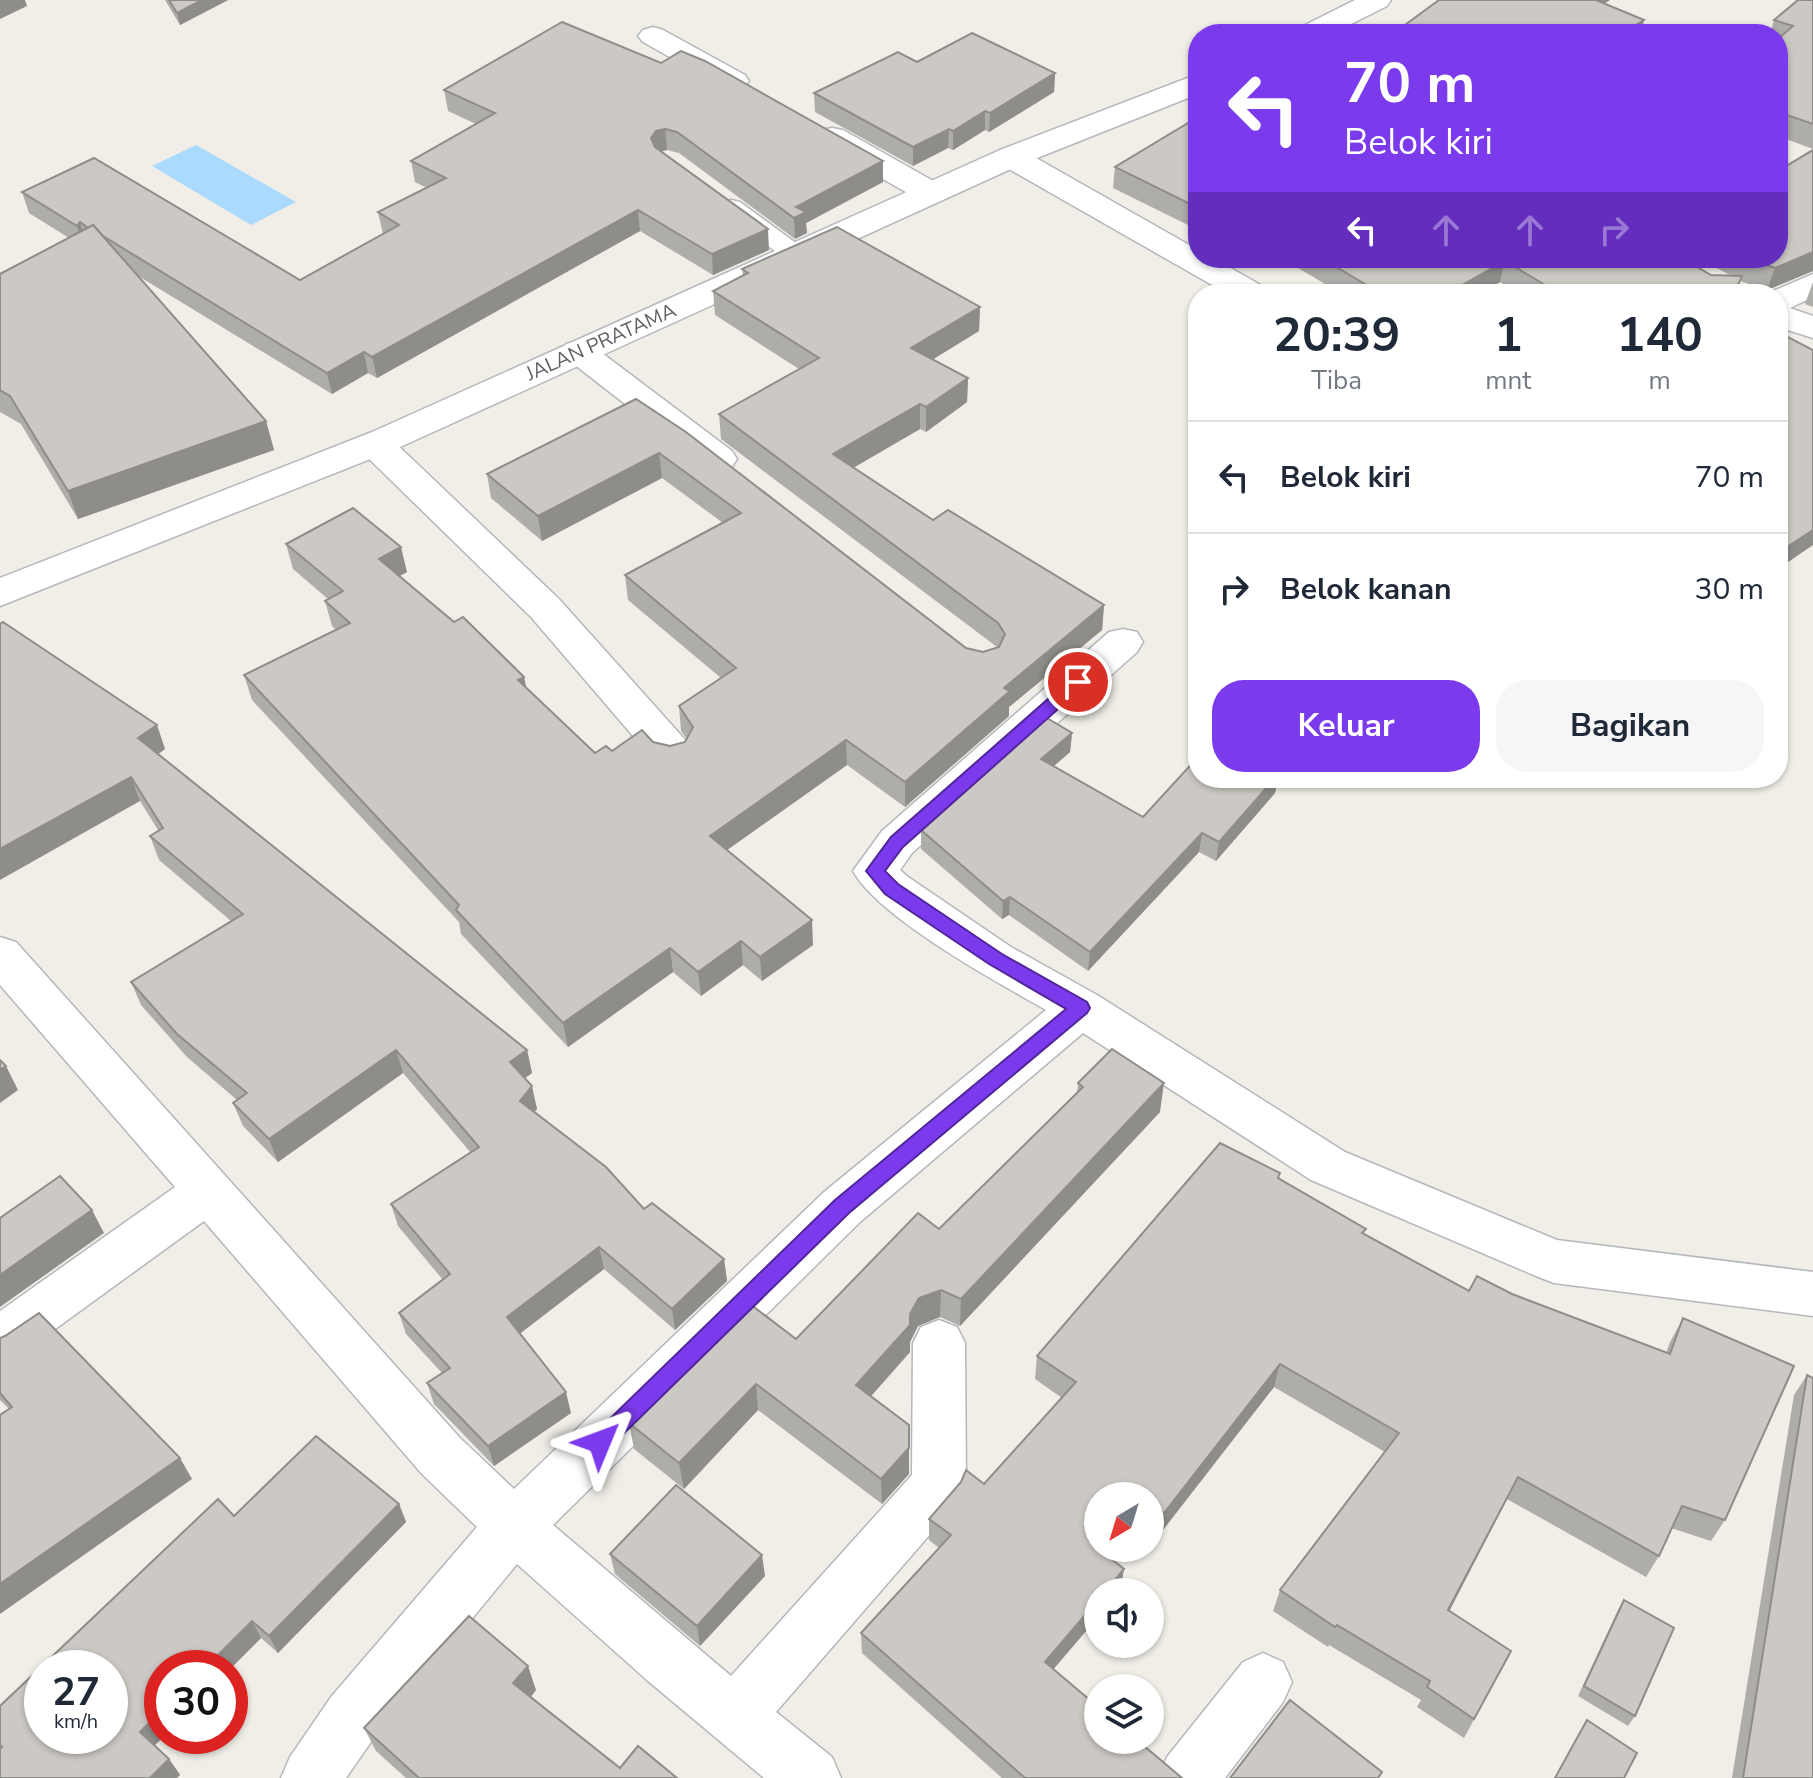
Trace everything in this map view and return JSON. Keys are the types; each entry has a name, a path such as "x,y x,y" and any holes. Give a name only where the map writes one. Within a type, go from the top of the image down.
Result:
{"street":[{"path":"1329,24 1377,0"},
{"path":"653,36 760,97"},
{"name":"JALAN PRATAMA","path":"0,593 375,444 1011,157 1188,87"},
{"path":"801,120 931,193"},
{"path":"1011,157 1188,258"},
{"path":"1206,268 1234,284"},
{"path":"1788,296 1813,284"},
{"path":"1788,319 1813,328"},
{"path":"578,351 742,477"},
{"path":"375,444 545,608 672,753"},
{"path":"1123,642 897,842 875,871 892,889 995,959 1081,1008 1328,1166 1554,1261 1813,1294"},
{"path":"0,954 441,1456 513,1527 811,1778"},
{"path":"311,1778 352,1718 513,1527 842,1207 1081,1008"},
{"path":"0,1340 208,1191"},
{"path":"734,1716 939,1484 939,1343"},
{"path":"1188,1778 1263,1682"}],"lane":[{"path":"706,188 795,254"}],"water":[{"path":"196,145 296,202 251,225 152,166"}],"building":[{"path":"169,0 202,0 177,13"},
{"path":"1439,0 1596,0 1644,20 1637,24 1406,24"},
{"path":"1798,0 1813,0 1813,124 1788,115 1788,30 1793,26 1774,20"},
{"path":"562,22 661,63 681,51 705,61 883,161 796,207 806,212 794,218 677,132 665,129 656,131 651,138 655,147 768,229 712,254 638,210 372,357 364,352 327,373 103,236 93,225 88,228 80,222 77,226 22,192 94,158 300,280 399,225 378,212 446,178 411,161 495,113 444,90"},
{"path":"972,33 1055,73 990,113 985,111 953,131 949,129 913,147 814,93 898,52 917,62"},
{"path":"1188,123 1188,203 1115,167"},
{"path":"1813,150 1813,252 1788,263 1788,165"},
{"path":"93,225 266,421 68,491 10,396 0,390 0,274"},
{"path":"837,227 980,307 911,348 968,378 926,407 920,404 833,454 933,520 948,510 1104,605 1004,688 1010,691 905,782 846,740 710,836 812,920 760,957 741,941 698,972 670,948 563,1023 456,910 459,905 244,675 350,623 325,601 343,591 286,544 353,508 401,547 379,559 454,622 463,617 524,677 518,680 595,753 606,746 612,751 642,730 653,742 670,746 685,742 693,727 679,706 736,668 625,575 741,513 659,453 538,516 487,474 636,399 686,432 966,648 983,652 999,647 1005,634 998,623 719,414 819,358 713,291 748,273 742,269"},
{"path":"1338,268 1492,268 1464,284 1365,284"},
{"path":"1517,268 1699,268 1711,275 1742,276 1738,284 1543,284"},
{"path":"1788,337 1813,350 1813,530 1788,546"},
{"path":"3,622 157,725 138,738 527,1050 510,1062 532,1086 520,1101 606,1167 644,1209 652,1203 724,1259 672,1309 599,1247 507,1317 566,1392 488,1446 427,1383 450,1368 399,1313 450,1274 391,1204 479,1147 396,1050 269,1139 233,1103 247,1093 177,1034 131,982 243,914 150,836 163,828 131,777 0,849 0,624"},
{"path":"1047,718 1072,733 1041,759 1143,817 1188,768 1188,788 1266,788 1219,842 1202,833 1090,952 1010,897 1003,901 921,830"},
{"path":"1112,1049 1164,1083 961,1299 941,1290 919,1298 910,1314 910,1325 856,1385 909,1425 909,1448 881,1479 756,1384 679,1463 629,1423 750,1304 796,1339 918,1213 939,1229 1083,1087 1078,1083"},
{"path":"1220,1143 1280,1173 1278,1178 1366,1229 1362,1233 1469,1291 1477,1276 1512,1294 1670,1354 1683,1318 1794,1366 1725,1520 1682,1506 1659,1556 1518,1477 1448,1610 1511,1651 1474,1719 1427,1687 1430,1681 1337,1625 1335,1627 1280,1590 1399,1433 1280,1364 1164,1513 1164,1482 1084,1482 1084,1562 1115,1562 1124,1569 1117,1578 1084,1578 1084,1616 1045,1662 1084,1695 1084,1754 1154,1754 1182,1778 1025,1778 861,1633 951,1535 929,1519 961,1482 966,1470 984,1484 1076,1382 1037,1356"},
{"path":"60,1176 92,1210 0,1275 0,1218"},
{"path":"39,1313 180,1458 0,1584 0,1415 12,1407 0,1393 0,1338"},
{"path":"1807,1375 1813,1378 1813,1778 1743,1778"},
{"path":"316,1436 399,1504 269,1636 252,1621 223,1650 144,1650 144,1728 140,1732 144,1736 144,1754 164,1754 169,1759 150,1778 0,1778 0,1706 24,1683 24,1754 128,1754 128,1650 59,1650 218,1499 234,1516"},
{"path":"676,1485 762,1555 697,1626 610,1554"},
{"path":"1624,1600 1674,1628 1635,1716 1584,1686"},
{"path":"469,1616 528,1666 513,1683 620,1768 638,1746 677,1778 419,1778 364,1728"},
{"path":"1290,1700 1382,1772 1378,1778 1230,1778"},
{"path":"1587,1720 1637,1753 1624,1778 1555,1778"}],"route":[{"path":"600,1442 842,1207 1081,1008 995,959 892,889 875,871 897,842 1078,682"}]}
